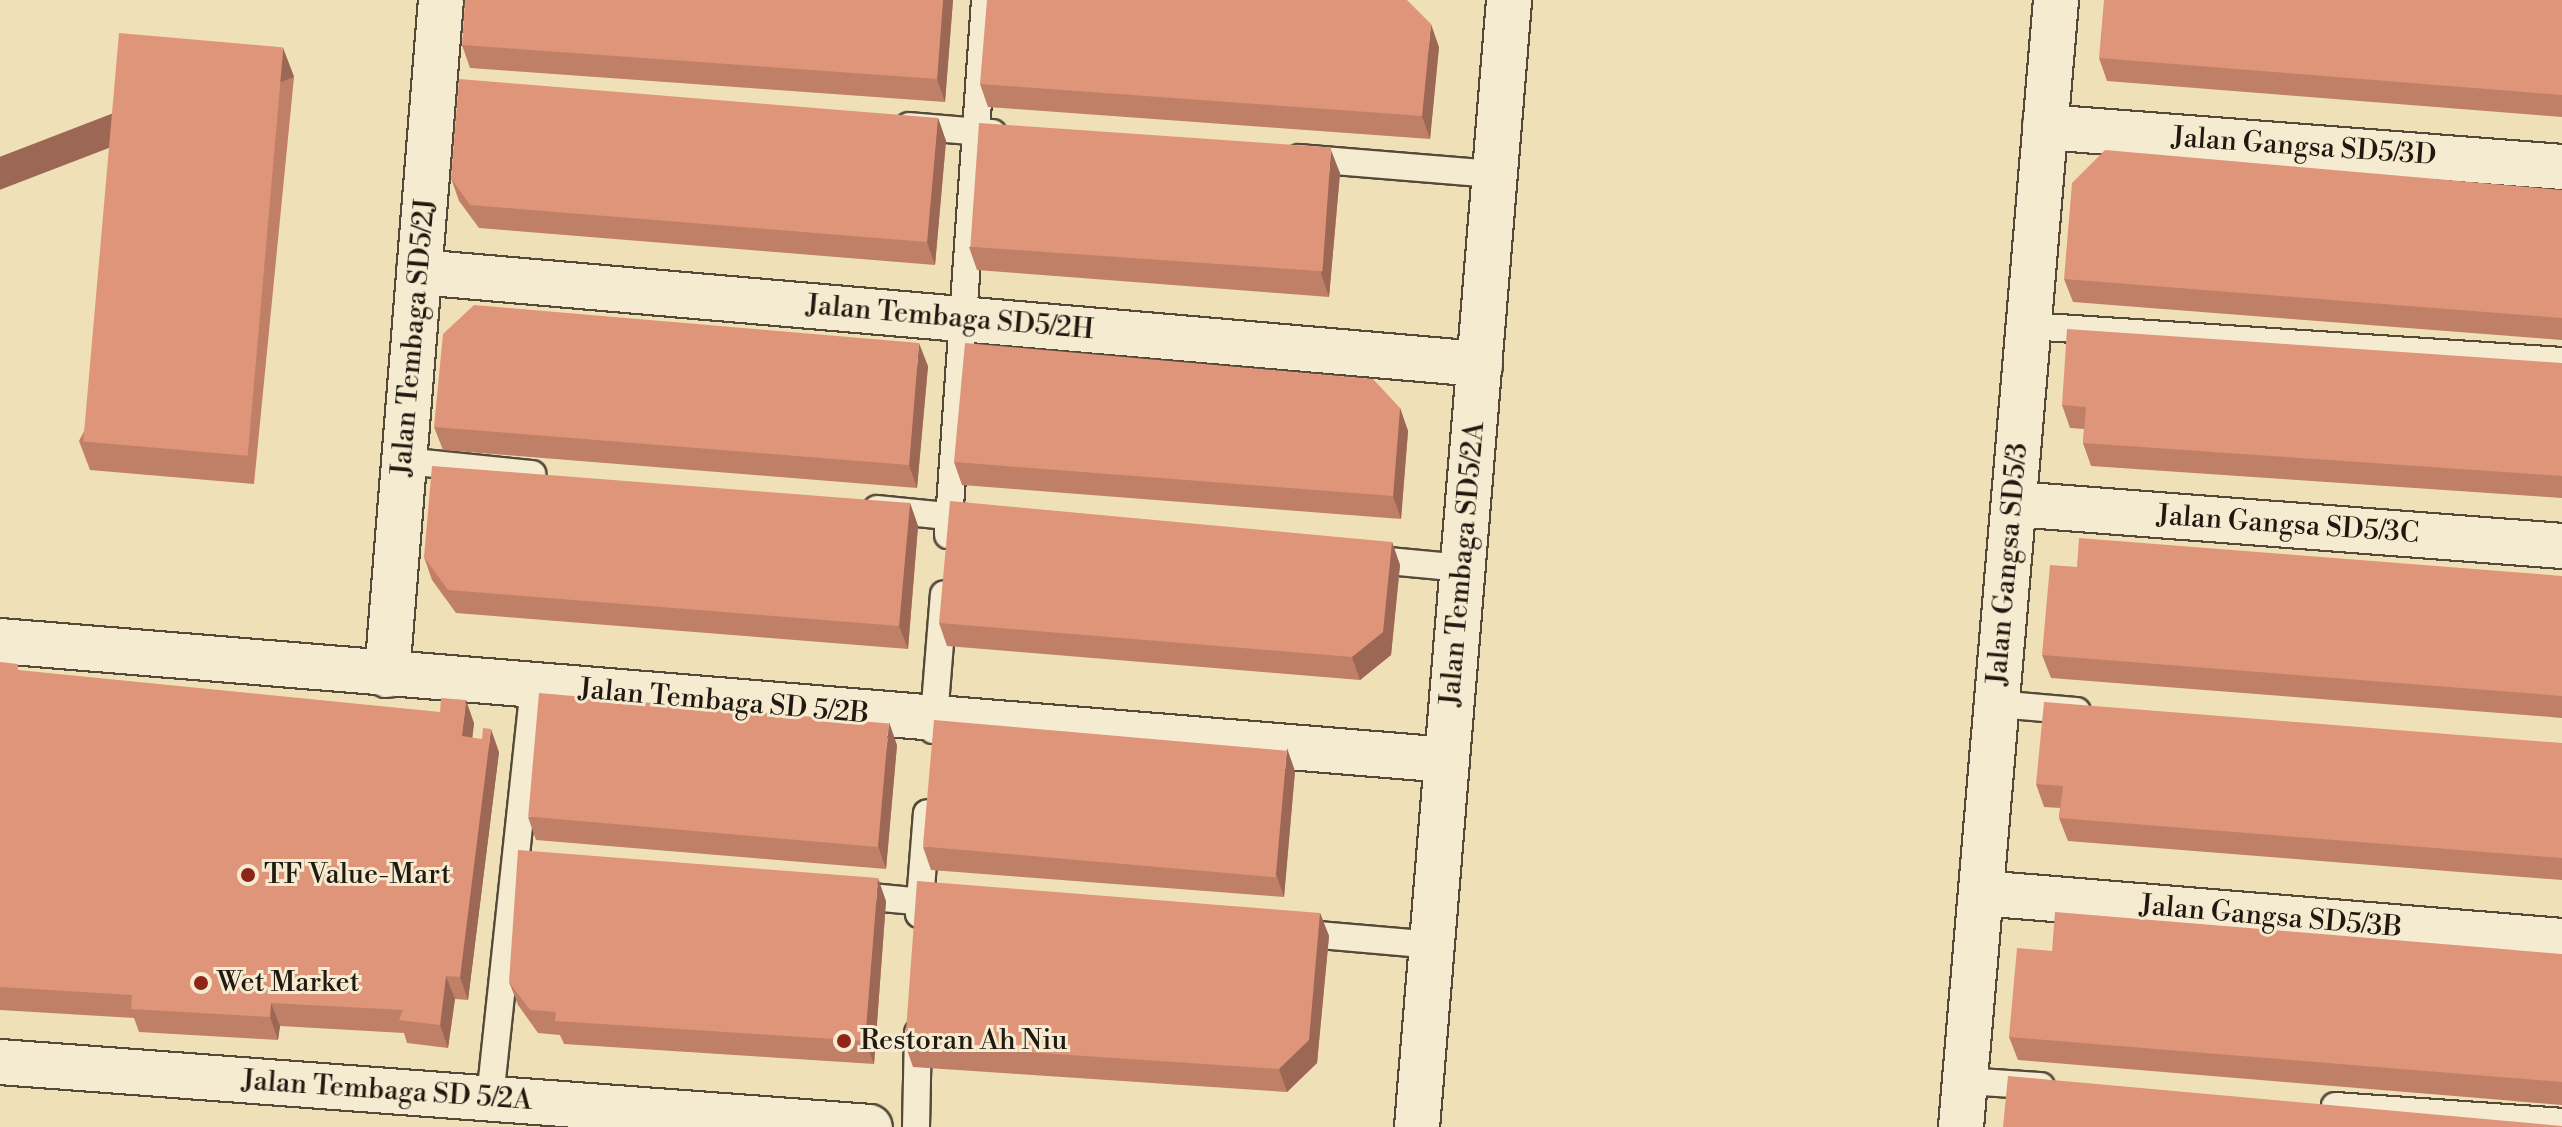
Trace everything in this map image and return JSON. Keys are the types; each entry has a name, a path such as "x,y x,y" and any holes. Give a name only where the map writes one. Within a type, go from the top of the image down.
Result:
{"street":[{"name":"Jalan Tembaga SD5/2J","path":"387,675 419,272 449,87 441,0"},
{"name":"Jalan Tembaga SD5/2A","path":"1417,1127 1509,0"},
{"name":"Jalan Gangsa SD5/3","path":"1961,1127 2056,0"},
{"name":"Jalan Gangsa SD5/3D","path":"2045,127 2562,167"},
{"name":"Jalan Tembaga SD5/2H","path":"419,272 1480,364"},
{"name":"Jalan Gangsa SD5/3C","path":"2014,504 2562,546"},
{"name":"Jalan Tembaga SD 5/2B","path":"0,641 534,687 933,734 1447,760"},
{"name":"Jalan Gangsa SD5/3B","path":"1981,893 2562,941"},
{"name":"Jalan Tembaga SD 5/2A","path":"0,1062 870,1127"}],"lane":[{"path":"933,734 985,0"},
{"path":"884,124 1024,135"},
{"path":"1275,156 1495,174"},
{"path":"2028,326 2562,361"},
{"path":"404,461 560,477"},
{"path":"856,507 996,521"},
{"path":"1338,556 1463,568"},
{"path":"490,1098 534,687"},
{"path":"1997,704 2107,714"},
{"path":"919,947 919,902 929,780"},
{"path":"515,864 546,867"},
{"path":"826,893 966,906"},
{"path":"1277,932 1432,945"},
{"path":"916,1127 918,1007"},
{"path":"1965,1081 2075,1089"},
{"path":"2310,1105 2562,1122"}],"building":[{"path":"465,0 943,0 937,79 462,45"},
{"path":"987,0 1407,0 1431,24 1422,116 980,84"},
{"path":"2104,0 2562,0 2562,95 2099,58"},
{"path":"119,33 283,47 248,456 83,441"},
{"path":"459,79 938,118 927,242 470,205 451,178"},
{"path":"979,123 1331,148 1322,271 970,247"},
{"path":"2105,150 2562,190 2562,318 2064,279 2072,183"},
{"path":"474,305 919,343 909,465 434,427 443,334"},
{"path":"2067,329 2562,363 2562,476 2083,443 2086,407 2062,405"},
{"path":"965,343 1373,379 1400,408 1393,496 954,462"},
{"path":"432,466 910,503 899,626 448,590 424,557"},
{"path":"950,501 1392,542 1383,632 1352,657 939,623"},
{"path":"2079,538 2562,576 2562,696 2042,655 2050,565 2077,567"},
{"path":"0,662 18,664 18,670 440,712 441,698 466,700 462,736 482,739 483,728 491,729 460,977 446,976 440,1025 399,1020 403,1010 271,1003 270,1017 131,1009 132,995 0,987"},
{"path":"539,693 889,724 878,847 528,817"},
{"path":"2044,702 2562,743 2562,858 2059,818 2063,786 2036,784"},
{"path":"934,720 1287,751 1276,877 923,847"},
{"path":"518,850 878,878 865,1041 555,1021 556,1012 530,1010 509,982"},
{"path":"917,881 1320,913 1309,1040 1279,1069 905,1044"},
{"path":"2055,912 2562,954 2562,1082 2009,1037 2017,948 2052,951"},
{"path":"2008,1076 2562,1126 2562,1127 2003,1127"}],"place":[{"name":"TF Value-Mart","path":"248,875"},
{"name":"Wet Market","path":"201,983"},
{"name":"Restoran Ah Niu","path":"844,1041"}]}
